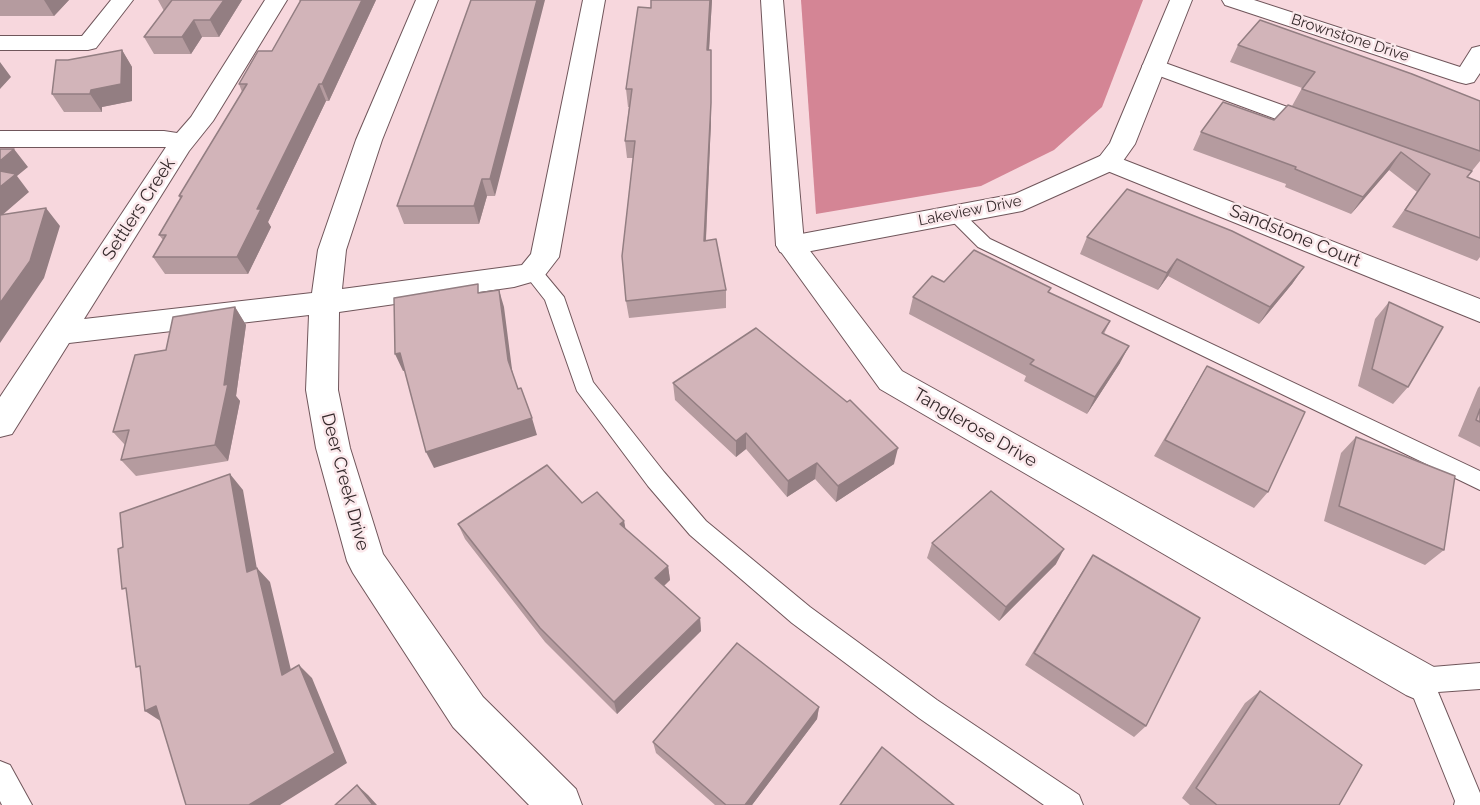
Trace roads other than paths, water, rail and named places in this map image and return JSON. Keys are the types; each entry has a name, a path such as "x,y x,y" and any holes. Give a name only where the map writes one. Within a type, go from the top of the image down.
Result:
{"street":[{"path":"0,43 88,43 122,0"},
{"path":"179,147 201,121 276,0"},
{"name":"Deer Creek Drive","path":"427,0 350,191 332,250 325,302 322,390 333,448 366,561 468,712 560,805"},
{"path":"59,333 325,302 514,277 532,272 545,257 594,0"},
{"path":"772,0 790,244"},
{"path":"1110,162 1122,144 1181,0"},
{"name":"Brownstone Drive","path":"1233,0 1466,77 1480,53"},
{"path":"1154,66 1345,136"},
{"name":"Settlers Creek","path":"0,139 164,140 177,141 179,147 0,424"},
{"name":"Lakeview Drive","path":"790,244 1022,202 1110,162"},
{"name":"Sandstone Court","path":"1110,162 1480,311"},
{"name":"Tanglerose Drive","path":"790,244 891,380 1420,681"}],"lane":[{"path":"954,214 984,243 1480,481"},
{"path":"532,272 554,297 584,385 656,479 698,528 801,615 928,709 1069,805"},
{"path":"1468,805 1469,801 1420,681 1480,676"},
{"path":"0,775 18,805"}]}
